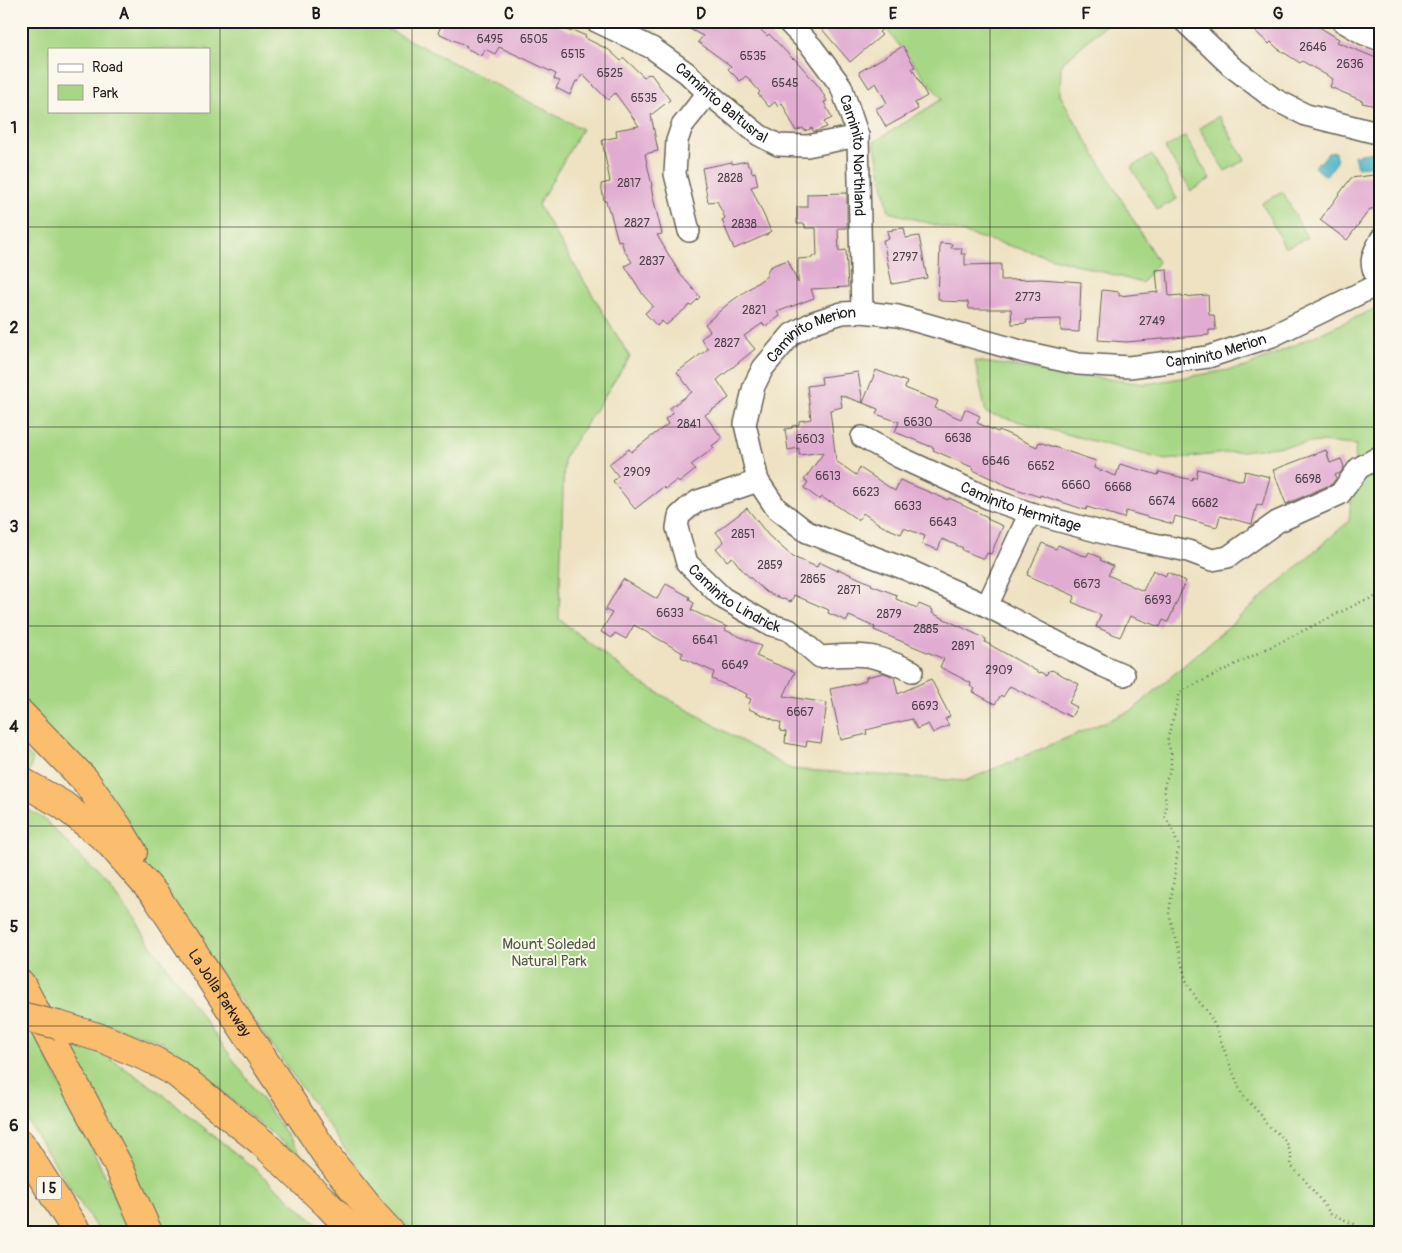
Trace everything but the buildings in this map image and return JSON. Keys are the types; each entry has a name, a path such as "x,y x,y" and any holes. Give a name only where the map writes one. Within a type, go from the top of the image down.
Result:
{"highway":[{"path":"21,714 84,780 118,826 184,940"},
{"name":"La Jolla Parkway","path":"21,781 63,805 107,840 156,896 327,1156 390,1232"},
{"path":"21,984 118,1165 148,1232"},
{"path":"21,1016 104,1039 151,1059 176,1073 263,1143 354,1232"},
{"name":"I 5","path":"21,1144 77,1232"}],"street":[{"name":"Caminito Baltusral","path":"596,21 652,48 686,73 759,135 778,145 807,146 858,136"},
{"name":"Caminito Northland","path":"786,21 812,47 841,86 858,136 862,312"},
{"path":"1184,21 1230,66 1274,99 1306,115 1381,134"},
{"path":"1342,21 1364,34 1381,40"},
{"path":"689,231 675,174 677,141 682,126 708,93"},
{"path":"1380,284 1371,264 1381,239"},
{"name":"Caminito Merion","path":"1124,676 987,606 908,570 807,532 776,508 758,481 745,424 754,386 763,368 792,334 814,322 842,313 862,312 898,316 1024,352 1078,364 1129,367 1208,357 1272,336 1380,284"},
{"name":"Caminito Hermitage","path":"862,437 990,499 1030,513 1115,536 1188,551 1212,560 1228,557 1278,522 1340,494 1359,468 1381,456"},
{"name":"Caminito Lindrick","path":"758,481 698,501 679,516 677,528 687,563 723,598 768,624 789,630 820,657 868,656 892,662 912,671"},
{"path":"987,606 1030,513"}],"path":[{"path":"1359,1232 1357,1225 1331,1214 1304,1178 1291,1166 1291,1155 1287,1143 1277,1132 1266,1126 1262,1115 1242,1094 1228,1063 1216,1028 1208,1012 1196,998 1186,980 1169,914 1176,856 1179,848 1164,816 1166,803 1164,786 1171,767 1167,741 1180,692 1363,601 1381,595"}],"green space":[{"name":"Mount Soledad Natural Park","path":"21,21 372,21 582,129 538,205 630,357 564,458 559,619 638,681 790,769 965,781 1133,710 1349,521 1356,445 1320,442 1165,460 986,413 975,361 1145,384 1246,367 1381,306 1381,1232 416,1232 390,1212 59,746 21,711"},
{"path":"880,21 1110,21 1061,64 1060,95 1158,262 1142,283 889,212 874,142 942,99"},
{"path":"1219,116 1245,160 1225,171 1199,128"},
{"path":"1185,136 1210,179 1191,191 1165,148"},
{"path":"1152,155 1177,199 1157,210 1131,167"},
{"path":"1283,192 1307,238 1285,248 1262,203"},
{"path":"21,748 33,759 29,773 21,770"},
{"path":"21,805 45,820 108,885 308,1164 163,1042 98,1022 112,1060 157,1090 255,1169 326,1232 156,1232 76,1065 21,965"},
{"path":"21,1005 133,1232 99,1232 21,1111"}],"water":[{"path":"1381,151 1381,167 1378,165 1357,167 1354,155"},
{"path":"1335,152 1337,162 1326,176 1314,167 1328,153"}]}
